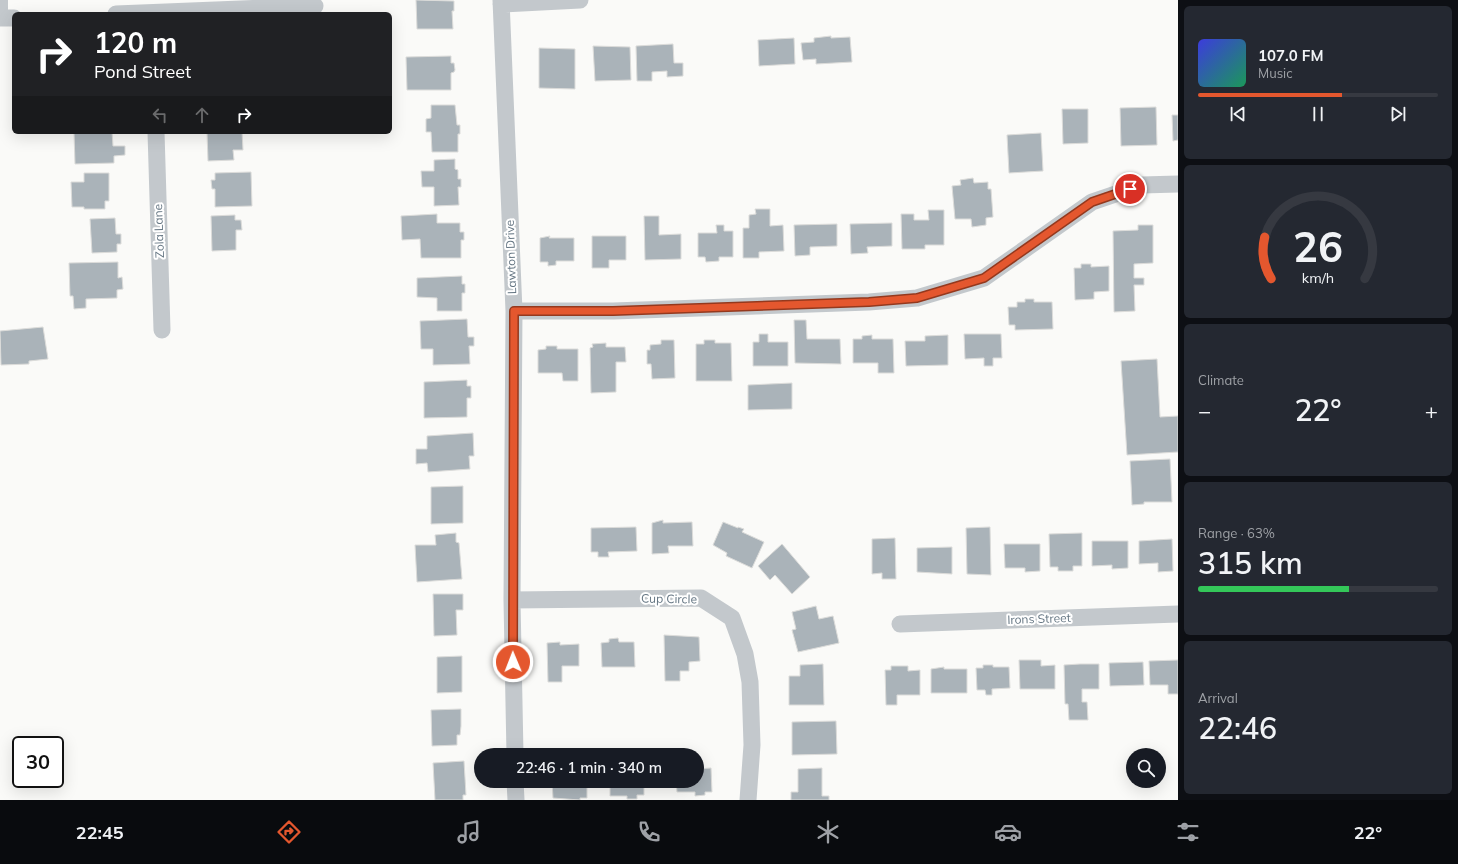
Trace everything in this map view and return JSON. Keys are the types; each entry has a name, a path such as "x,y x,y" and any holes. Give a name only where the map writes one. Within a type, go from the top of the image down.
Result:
{"street":[{"path":"501,2 580,0"},
{"name":"Lawton Drive","path":"501,2 514,311 512,600 515,748"},
{"path":"175,12 315,6"},
{"name":"Zola Lane","path":"156,134 162,330"},
{"path":"514,311 613,311 869,302 917,298 984,278 1092,202 1142,185 1178,184"},
{"name":"Cup Circle","path":"512,600 701,598 732,618 745,654 750,682 752,745 748,800"},
{"name":"Irons Street","path":"900,624 1178,614"},
{"path":"515,788 516,800"}],"lane":[{"path":"4,0 6,18"}],"building":[{"path":"416,0 454,1 454,11 452,11 453,29 417,29"},
{"path":"831,36 831,38 850,37 852,62 816,64 816,59 803,60 801,43 814,42 814,38"},
{"path":"794,38 795,64 759,66 758,40"},
{"path":"673,44 674,63 683,63 683,76 667,77 667,71 652,72 652,81 637,81 636,46"},
{"path":"593,46 630,47 631,80 595,81"},
{"path":"539,48 575,49 575,89 539,88"},
{"path":"451,56 451,63 454,63 455,70 451,73 451,90 407,90 406,57"},
{"path":"431,105 455,105 457,125 460,125 460,134 458,134 458,152 432,152 431,132 426,132 426,119 431,118"},
{"path":"1156,107 1157,145 1121,146 1120,108"},
{"path":"1062,109 1088,109 1088,143 1063,144"},
{"path":"1172,115 1178,115 1178,140 1173,141"},
{"path":"1041,133 1043,171 1009,173 1007,135"},
{"path":"74,134 112,134 113,146 125,146 125,155 114,156 114,163 75,164"},
{"path":"207,134 242,134 243,150 233,150 234,160 208,161"},
{"path":"455,159 455,169 458,170 458,179 461,179 461,187 458,187 459,205 434,206 434,187 422,187 421,171 434,171 434,160"},
{"path":"251,172 252,206 215,207 215,189 212,189 211,180 215,180 215,173"},
{"path":"84,173 109,173 109,201 105,201 105,209 84,209 84,207 72,207 71,182 84,182"},
{"path":"973,178 974,183 988,182 988,189 991,189 993,217 986,218 986,225 972,227 971,219 955,219 952,186 961,185 960,180"},
{"path":"755,209 770,209 770,226 783,225 784,251 759,252 759,258 743,258 743,228 749,228 749,215 756,214"},
{"path":"928,210 944,210 944,245 925,245 925,249 902,249 901,214 914,214 914,220 929,220"},
{"path":"437,214 437,223 460,223 460,232 464,232 464,240 461,240 461,258 421,258 420,239 402,240 401,216"},
{"path":"235,215 235,220 241,220 242,230 236,230 236,250 212,251 211,216"},
{"path":"644,216 659,216 659,235 681,234 681,259 645,260"},
{"path":"115,218 116,234 121,234 121,244 117,244 117,252 92,253 90,219"},
{"path":"892,223 892,246 867,247 868,253 851,254 850,224"},
{"path":"837,224 837,246 810,247 810,255 795,256 794,225"},
{"path":"716,225 724,225 724,231 733,231 733,257 719,257 719,261 706,262 705,257 698,257 698,233 717,233"},
{"path":"1138,225 1153,225 1153,263 1134,264 1134,278 1144,278 1144,285 1134,285 1135,311 1114,312 1113,231 1138,230"},
{"path":"550,236 549,238 574,238 574,261 556,261 556,265 548,266 548,262 540,262 540,238"},
{"path":"592,236 626,236 626,260 609,260 609,268 592,268"},
{"path":"118,262 118,278 122,277 123,289 117,290 117,298 86,299 86,308 74,309 73,296 70,296 69,263"},
{"path":"1081,264 1091,264 1091,267 1109,266 1109,291 1094,292 1094,299 1075,300 1074,268 1081,268"},
{"path":"462,276 462,284 465,284 465,293 462,293 462,311 437,311 437,298 417,297 417,278"},
{"path":"1025,299 1034,299 1034,302 1052,302 1053,329 1015,330 1015,325 1009,325 1008,307 1017,307 1017,302 1025,302"},
{"path":"467,319 468,337 474,337 474,346 469,346 470,364 433,365 433,349 421,349 420,321"},
{"path":"794,320 806,320 807,339 840,339 841,364 795,363"},
{"path":"43,327 48,359 29,361 29,364 1,365 0,331"},
{"path":"759,334 768,334 768,342 788,342 788,366 753,366 753,342 759,342"},
{"path":"964,334 1001,334 1002,358 993,358 993,366 984,366 984,358 965,359"},
{"path":"872,335 872,339 893,339 894,373 878,373 878,363 853,363 853,339 862,339 862,336"},
{"path":"948,335 948,365 906,366 905,341 925,341 925,336"},
{"path":"661,340 674,340 675,378 652,379 651,364 647,364 647,350 650,350 650,345 661,344"},
{"path":"704,340 715,340 715,343 731,343 732,381 696,381 696,344 704,344"},
{"path":"606,343 606,347 625,347 626,362 616,362 616,392 591,393 590,348 593,347 592,344"},
{"path":"546,346 557,346 557,349 578,349 578,381 563,381 562,373 538,373 538,350 546,349"},
{"path":"1157,359 1160,417 1178,416 1178,452 1127,455 1121,361"},
{"path":"467,380 467,386 471,386 471,398 467,398 467,417 424,418 424,382"},
{"path":"792,383 792,409 748,410 748,385"},
{"path":"473,433 474,456 469,456 470,469 428,472 427,463 416,464 416,449 427,449 427,436"},
{"path":"1170,459 1172,502 1144,502 1144,504 1132,505 1130,461"},
{"path":"463,486 463,523 431,524 431,487"},
{"path":"663,520 663,523 692,522 693,546 668,546 669,553 652,554 652,523"},
{"path":"723,522 744,529 742,532 764,542 752,568 726,556 727,553 713,545"},
{"path":"636,527 637,551 608,552 609,557 598,557 598,552 591,552 591,528"},
{"path":"990,527 991,575 967,574 966,528"},
{"path":"456,533 456,542 459,543 462,579 417,582 415,545 436,545 435,535"},
{"path":"1082,533 1082,566 1073,566 1073,571 1058,571 1058,567 1050,567 1049,534"},
{"path":"895,538 896,579 882,579 882,573 872,574 872,539"},
{"path":"1172,539 1173,571 1158,572 1158,563 1139,564 1139,541"},
{"path":"1092,541 1128,541 1128,568 1112,569 1112,565 1092,566"},
{"path":"782,544 810,577 792,594 775,575 770,580 758,566"},
{"path":"1004,544 1040,544 1040,571 1025,572 1025,568 1005,568"},
{"path":"952,547 952,574 917,572 917,548"},
{"path":"433,594 463,594 463,610 456,610 457,635 434,636"},
{"path":"816,606 819,619 833,616 839,643 798,652 792,630 796,629 792,612"},
{"path":"664,635 699,637 700,661 689,662 689,671 680,671 680,681 665,681"},
{"path":"618,638 619,642 634,642 635,667 602,667 601,643 609,642 609,639"},
{"path":"560,642 560,645 579,644 579,666 562,666 562,682 548,682 547,643"},
{"path":"462,656 462,692 437,693 437,657"},
{"path":"1019,660 1041,660 1041,666 1055,665 1055,689 1020,689"},
{"path":"1178,660 1178,694 1168,694 1168,685 1150,685 1149,661"},
{"path":"1143,662 1144,685 1110,686 1109,663"},
{"path":"823,664 824,705 789,705 789,676 800,676 800,665"},
{"path":"1099,664 1099,689 1082,689 1082,702 1087,702 1088,720 1069,720 1068,704 1065,704 1064,665"},
{"path":"983,665 993,665 993,667 1009,667 1010,688 992,689 992,695 986,695 985,690 977,690 976,668 983,668"},
{"path":"891,666 908,666 908,671 920,670 920,695 897,695 897,705 886,705 885,670 891,670"},
{"path":"944,667 944,669 967,669 967,693 931,693 931,669"},
{"path":"461,709 460,735 457,735 457,745 432,746 431,710"},
{"path":"836,721 837,754 792,755 792,722"},
{"path":"464,761 466,795 463,795 463,800 435,800 433,763"},
{"path":"704,768 711,768 712,792 705,792 705,795 695,796 695,792 677,792 677,788 704,788"},
{"path":"822,768 822,796 829,796 829,800 791,800 791,792 798,792 798,769"},
{"path":"552,788 587,788 587,798 580,798 580,800 553,798"},
{"path":"610,788 644,788 644,795 637,795 637,799 627,799 627,796 610,796"}],"route":[{"path":"513,662 514,311 613,311 869,302 917,298 984,278 1092,202 1130,189"}]}
